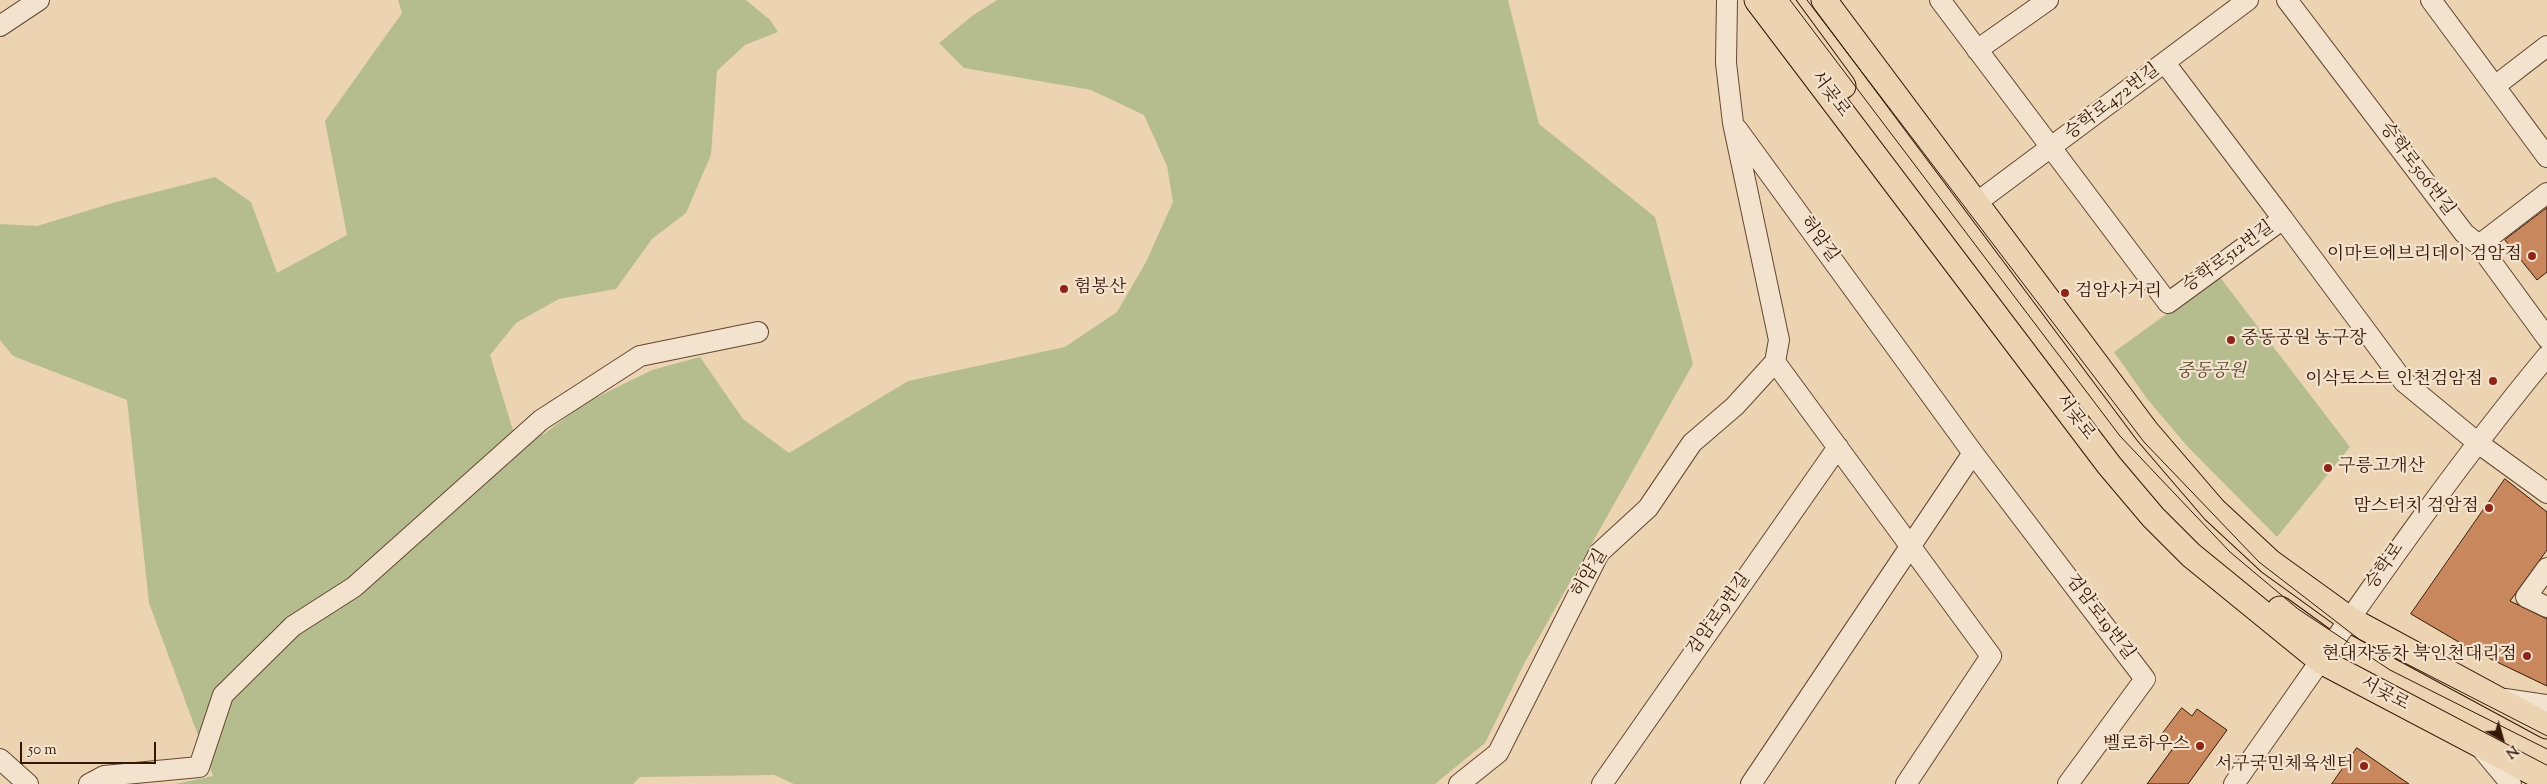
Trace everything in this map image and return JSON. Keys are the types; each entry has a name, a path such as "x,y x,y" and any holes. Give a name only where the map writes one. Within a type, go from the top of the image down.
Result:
{"main road":[{"name":"서곶로","path":"1757,0 2109,465 2152,517 2191,555 2326,654 2477,743 2547,780"},
{"name":"서곶로","path":"1780,0 2036,348 2140,479 2180,526 2223,566 2326,654"},
{"path":"1824,0 2147,432 2214,510 2270,562 2349,619 2547,726"}],"street":[{"path":"0,26 38,0"},
{"name":"허암길","path":"1459,784 1498,753 1599,553 1648,508 1692,443 1734,406 1775,362 1779,340 1733,123 1726,63 1727,0"},
{"name":"승학로512번길","path":"1940,0 2168,303 2283,219 2404,382 2478,443 2547,493"},
{"path":"1977,50 2048,0"},
{"name":"승학로472번길","path":"1976,204 2248,0"},
{"name":"승학로506번길","path":"2287,0 2464,233 2479,245 2547,338"},
{"path":"2431,0 2547,157"},
{"path":"2495,86 2547,46"},
{"path":"2165,63 2283,219"},
{"name":"허암길","path":"1733,123 1973,453"},
{"path":"2479,245 2547,192"},
{"path":"89,784 104,776 199,767 223,695 293,626 354,587 541,420 640,356 758,332"},
{"name":"승학로","path":"2234,784 2402,543 2547,356"},
{"path":"1775,362 1912,545 1992,656 1906,784"},
{"name":"검암로9번길","path":"1602,784 1838,447"},
{"path":"1751,784 1973,453"},
{"name":"검암로19번길","path":"1973,453 2145,679 2068,784"},
{"path":"2547,568 2526,597 2547,607"},
{"path":"2492,697 2547,706"},
{"name":"서곶로","path":"2477,743 2511,784"},
{"path":"0,759 28,784"}],"green space":[{"path":"398,0 746,0 770,20 778,32 745,45 717,71 711,155 686,213 652,239 616,289 559,299 516,323 490,355 516,440 544,434 585,403 652,370 700,357 743,419 789,453 908,381 1065,347 1117,312 1146,262 1173,202 1167,166 1144,115 1091,90 964,68 939,43 972,16 997,0 1508,0 1539,124 1655,217 1693,364 1525,662 1485,743 1435,784 794,784 774,775 640,777 633,784 175,784 213,776 149,603 127,400 13,356 0,340 0,224 37,226 116,202 215,177 251,202 277,273 347,235 325,121 402,13"},
{"name":"중동공원","path":"2219,276 2350,447 2277,537 2187,446 2148,400 2114,352"}],"building":[{"name":"이마트에브리데이 검암점","path":"2547,208 2547,272 2537,280 2505,240"},
{"path":"2505,479 2547,512 2547,550 2510,601 2547,619 2547,686 2474,651 2411,614"},
{"path":"2182,708 2192,716 2197,709 2227,730 2188,784 2147,784 2174,747 2160,737"},
{"name":"서구국민체육센터","path":"2357,748 2409,784 2332,784"}],"tram line":[{"path":"1790,0 2120,436 2230,552 2298,609 2390,670 2547,749"},
{"path":"1807,0 2144,442 2259,562 2360,640 2547,736"}],"place":[{"name":"이마트에브리데이 검암점","path":"2532,256"},
{"name":"험봉산","path":"1064,289"},
{"name":"검암사거리","path":"2065,293"},
{"name":"중동공원 농구장","path":"2231,340"},
{"name":"이삭토스트 인천검암점","path":"2493,381"},
{"name":"구릉고개산","path":"2328,468"},
{"name":"맘스터치 검암점","path":"2489,508"},
{"name":"현대자동차 북인천대리점","path":"2527,656"},
{"name":"벨로하우스","path":"2200,746"},
{"name":"서구국민체육센터","path":"2364,766"}]}
